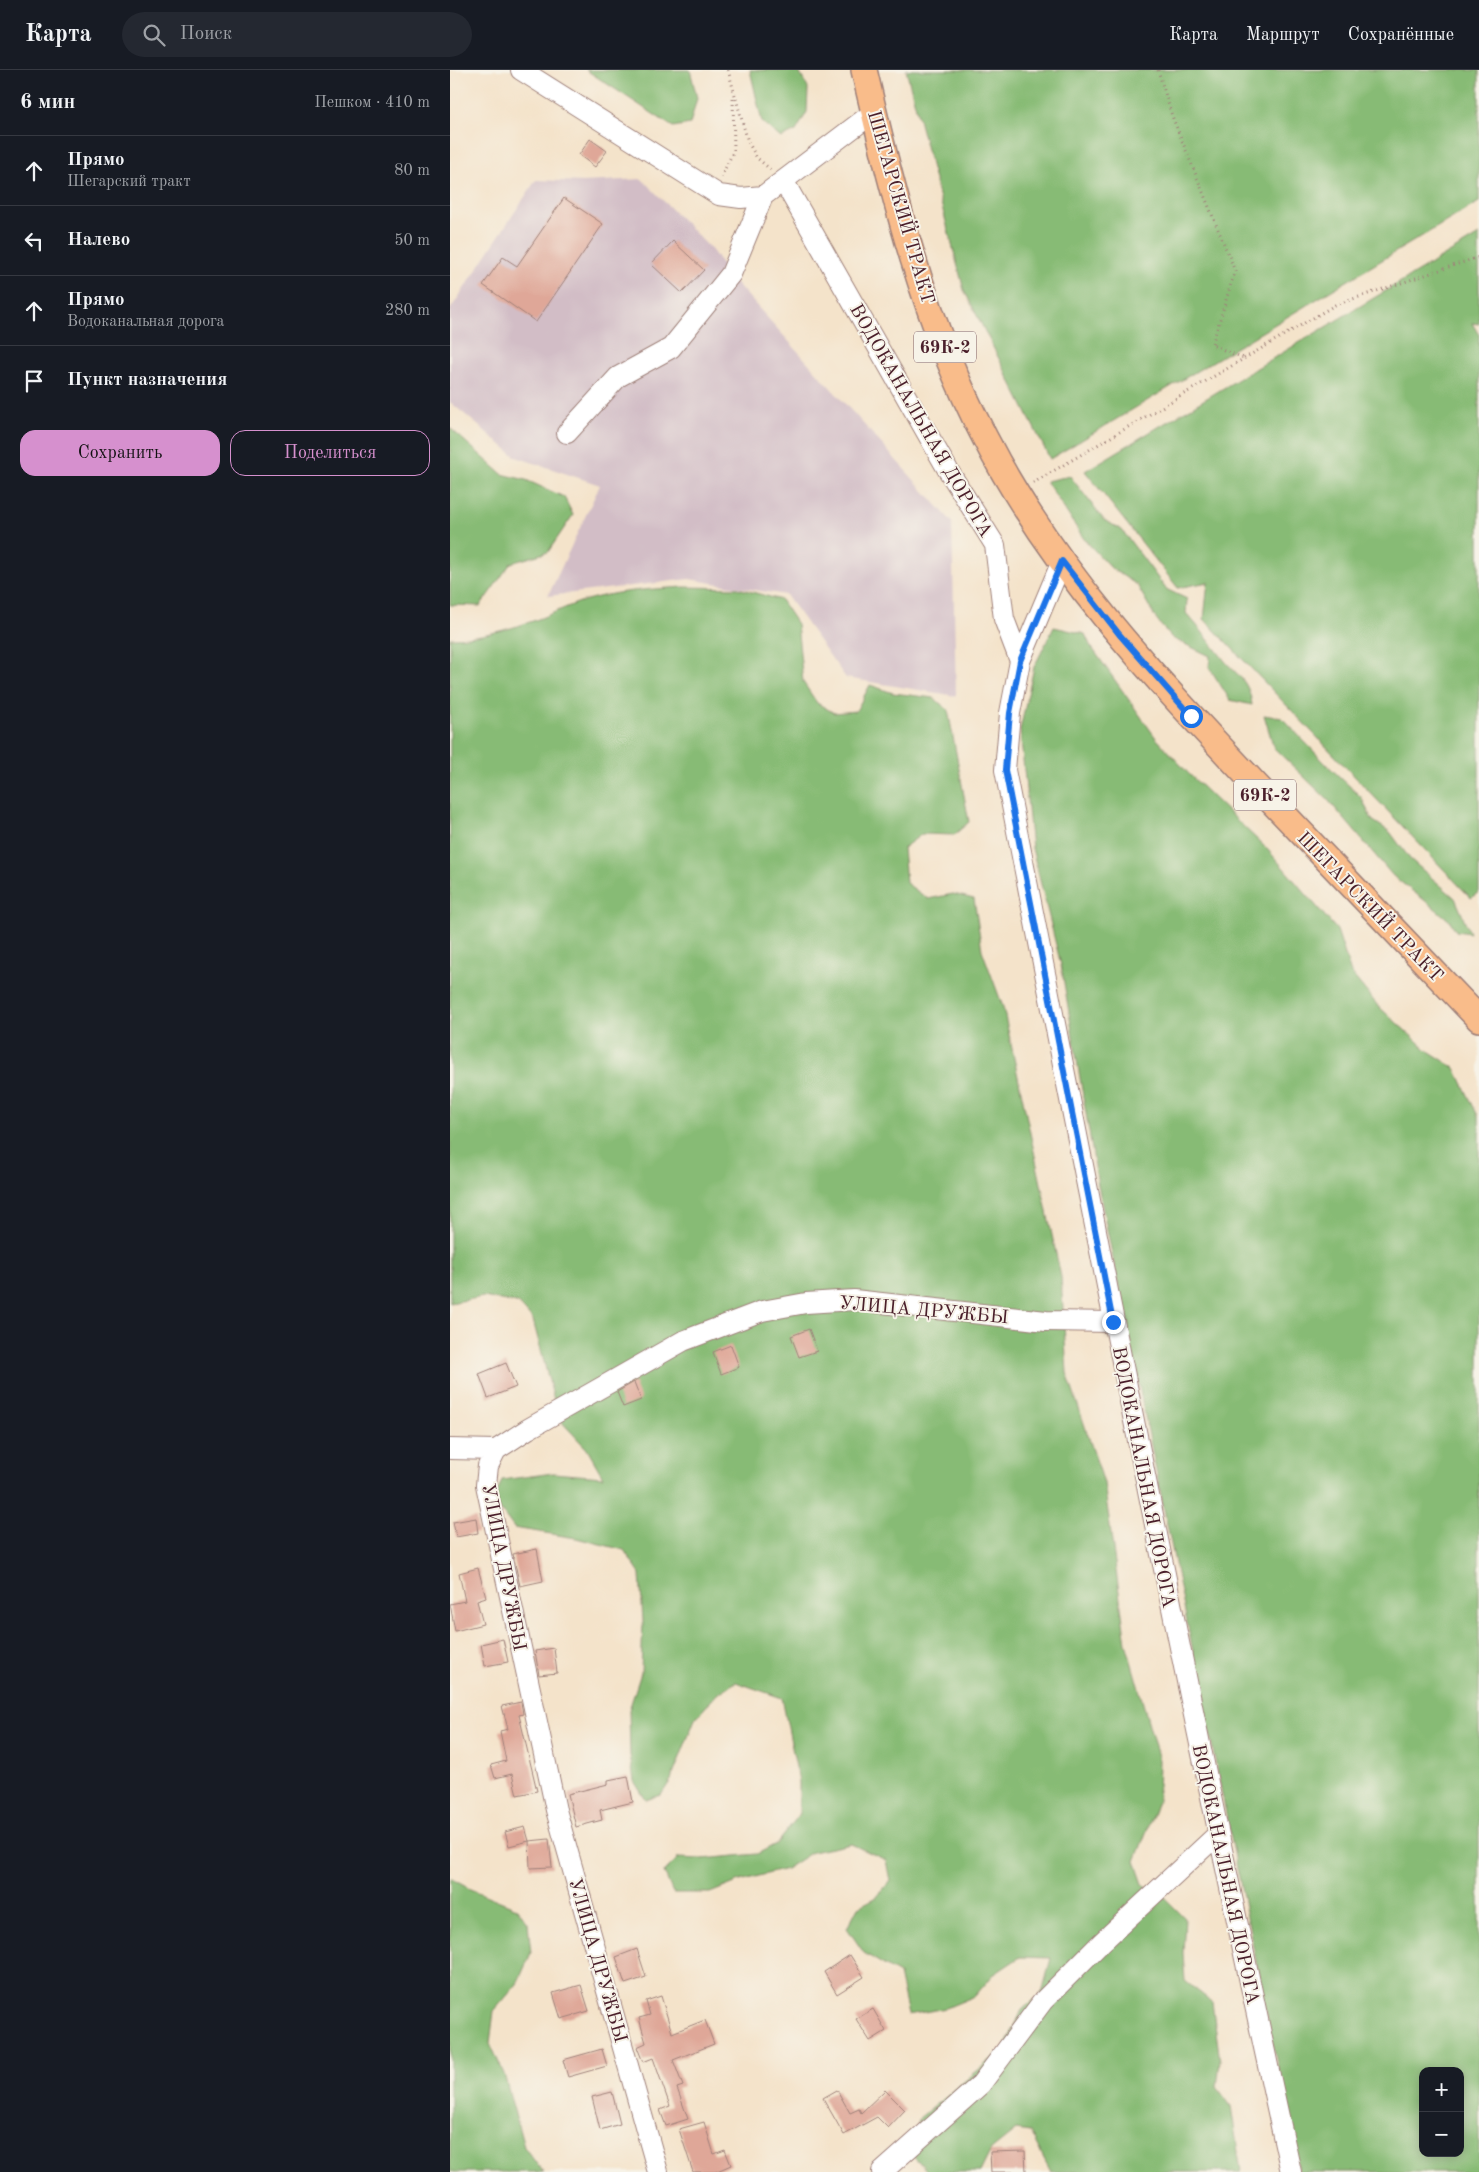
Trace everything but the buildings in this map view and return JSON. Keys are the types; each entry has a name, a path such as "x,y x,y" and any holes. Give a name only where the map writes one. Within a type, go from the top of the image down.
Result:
{"main road":[{"name":"ШЕГАРСКИЙ ТРАКТ","path":"864,70 913,256 956,376 985,440 1016,493 1062,561 1154,676 1479,1019"}],"street":[{"path":"521,70 719,195 741,198 763,196 784,182 874,112"},
{"name":"ВОДОКАНАЛЬНАЯ ДОРОГА","path":"784,182 948,470 995,545 1004,619 1020,661 1010,713 1005,770 1113,1322 1217,1835 1291,2172"},
{"path":"567,433 618,377 671,348 731,274 763,196"},
{"path":"1020,661 1062,561"},
{"name":"УЛИЦА ДРУЖБЫ","path":"658,2172 556,1810 486,1485 488,1466 496,1450 528,1429 683,1340 762,1310 806,1303 854,1300 1046,1321 1113,1322"},
{"path":"450,1449 496,1450"},
{"path":"882,2172 981,2084 1042,2001 1102,1942 1217,1835"}],"path":[{"path":"728,70 748,142 757,158 784,182"},
{"path":"1158,70 1172,116 1235,271 1212,345 1246,359"},
{"path":"719,195 722,172 734,150 733,91"},
{"path":"1016,493 1335,305 1479,257"}],"shaded area":[{"path":"642,179 710,248 737,284 952,522 956,696 846,678 786,595 689,579 548,596 600,485 516,457 450,402 450,310 536,180 583,182"}],"green space":[{"path":"586,70 690,70 697,98 690,124 673,127"},
{"path":"750,70 798,70 808,88 807,112 796,131 781,138 762,122"},
{"path":"906,70 1479,70 1479,202 1050,459 964,290"},
{"path":"1479,235 1479,324 1472,323 1479,335 1479,892 1471,898 1204,619 1208,582 1178,588 1085,471"},
{"path":"450,428 502,474 526,480 564,497 573,515 548,552 511,563 480,606 450,605"},
{"path":"1070,476 1104,520 1122,530 1166,589 1187,599 1186,613 1245,683 1252,705 1230,700 1209,667 1210,656 1172,638 1158,622 1137,585 1111,568 1084,539 1046,481"},
{"path":"685,587 738,588 781,600 797,624 803,682 817,703 834,713 856,711 870,685 893,693 934,698 948,710 969,822 954,835 922,834 903,848 906,883 928,899 953,894 974,899 982,950 1003,1007 1061,1277 1067,1373 1104,1483 1126,1643 1159,1760 1158,1802 1135,1861 1143,1884 1165,1898 1185,1918 1183,1953 1185,1981 1212,2002 1220,2061 1217,2087 1231,2106 1241,2172 1051,2172 1030,2132 1016,2130 991,2150 980,2172 928,2172 912,2154 918,2119 1004,2049 1022,2010 1042,1993 1051,1958 1020,1957 993,1975 975,1996 946,2008 908,2015 899,1974 864,1953 847,1928 858,1907 877,1897 890,1881 886,1860 851,1844 812,1852 786,1869 740,1881 710,1893 673,1893 664,1872 678,1858 702,1859 757,1854 776,1844 799,1815 799,1782 782,1698 736,1682 717,1694 695,1719 671,1780 661,1795 646,1800 634,1781 630,1755 629,1710 641,1673 643,1621 640,1574 624,1550 576,1538 514,1528 494,1501 502,1480 553,1473 603,1477 587,1449 559,1419 533,1320 518,1303 483,1297 450,1303 450,638 471,637 502,630 605,595"},
{"path":"1054,627 1085,634 1090,645 1156,738 1188,773 1268,850 1337,930 1351,973 1378,1006 1427,1050 1455,1068 1479,1118 1479,2172 1299,2172 1098,1185 1061,965 1032,848 1020,730 1034,667"},
{"path":"1264,715 1282,718 1361,797 1372,820 1390,832 1410,859 1455,898 1470,933 1456,931 1450,921 1393,876 1328,800 1274,748"},
{"path":"450,1878 470,1889 517,1908 528,1923 531,1953 517,1984 494,2011 490,2043 504,2074 524,2147 543,2172 450,2172"}],"route":[{"path":"1113,1322 1005,770 1010,713 1020,661 1062,561 1119,634 1191,716"}]}
